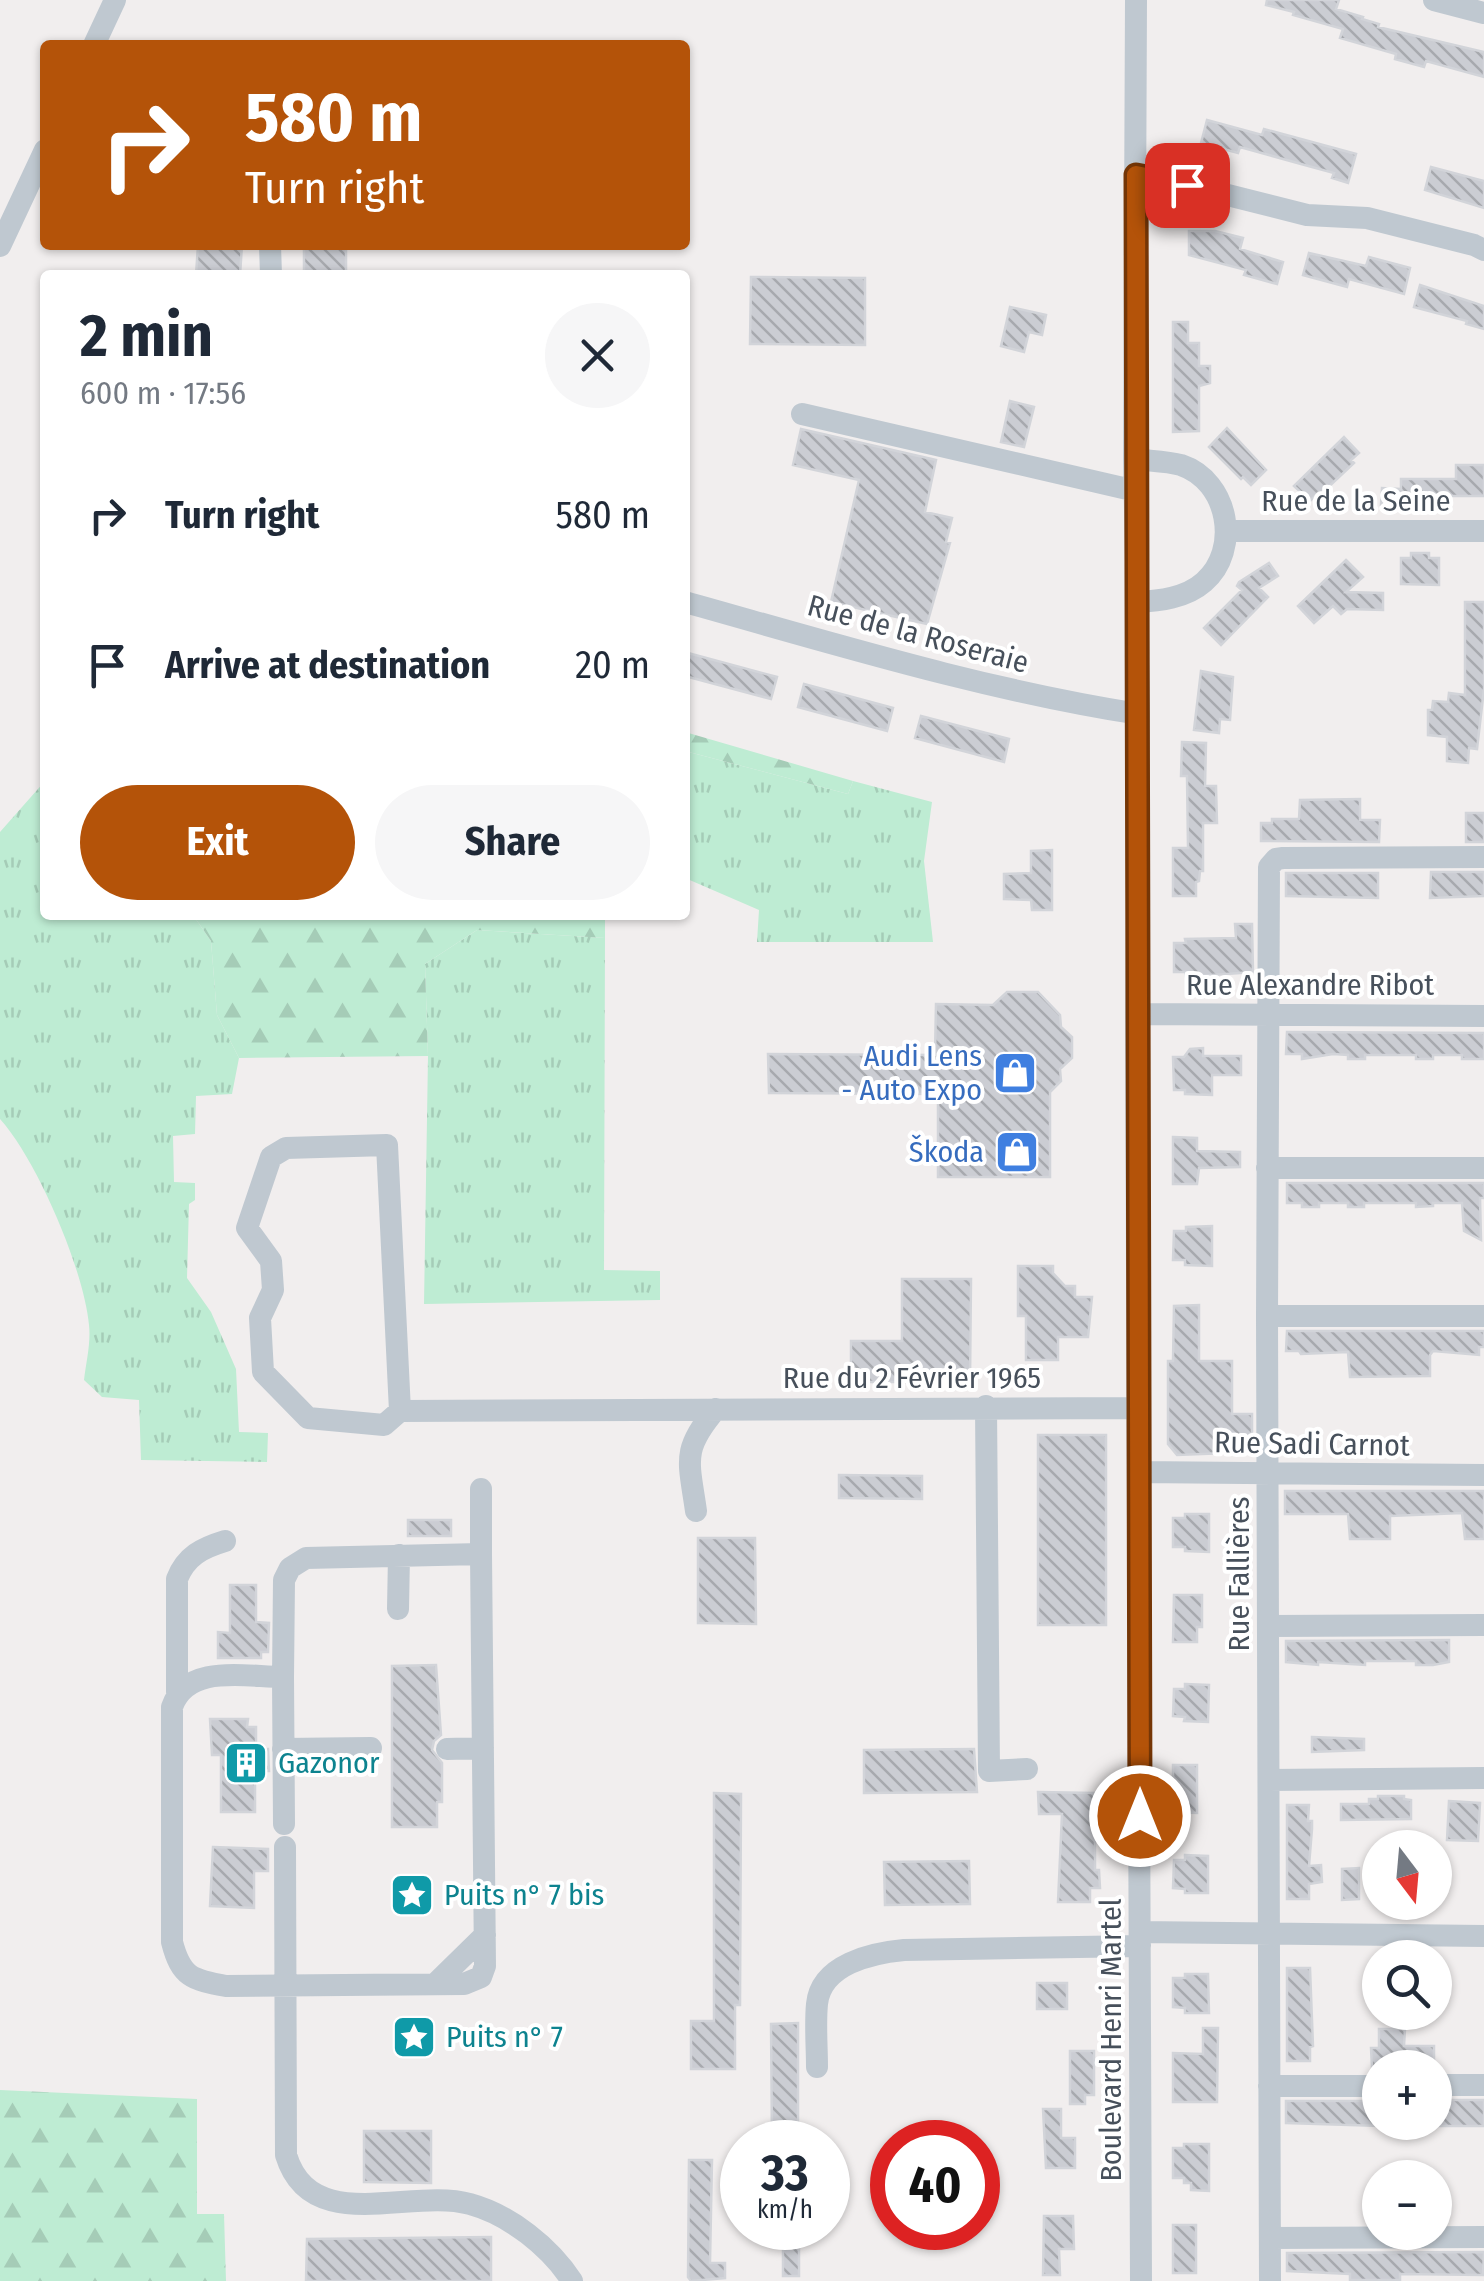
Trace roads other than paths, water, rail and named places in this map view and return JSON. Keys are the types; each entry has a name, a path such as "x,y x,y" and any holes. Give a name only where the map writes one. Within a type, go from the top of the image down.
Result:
{"street":[{"path":"96,40 115,0"},
{"name":"Boulevard Henri Martel","path":"1136,0 1134,460 1139,714 1136,1014 1141,2281"},
{"path":"1434,0 1484,13"},
{"path":"0,246 40,161"},
{"path":"1136,175 1307,216 1367,218 1484,250"},
{"path":"802,414 1136,491"},
{"name":"Rue de la Seine","path":"1134,460 1181,465 1200,475 1214,492 1228,531 1225,549 1204,582 1177,596 1136,602"},
{"name":"Rue de la Seine","path":"1228,531 1484,531"},
{"name":"Rue de la Roseraie","path":"690,603 929,670 1078,706 1139,714"},
{"name":"Rue Fallières","path":"1270,2281 1269,868 1276,859 1283,858 1484,857"},
{"name":"Rue Alexandre Ribot","path":"1136,1014 1484,1016"},
{"name":"Rue du 2 Février 1965","path":"400,1411 387,1145 286,1148 271,1157 248,1228 272,1261 273,1290 260,1318 263,1372 308,1418 384,1425 400,1411 1140,1408"},
{"path":"1268,1168 1484,1168"},
{"path":"1267,1316 1484,1316"},
{"path":"986,1406 989,1772 1027,1770"},
{"path":"696,1511 688,1456 695,1434 716,1409"},
{"name":"Rue Sadi Carnot","path":"1138,1472 1484,1475"},
{"path":"225,1541 196,1553 184,1563 177,1578 177,1692 172,1707 170,1824 172,1942 179,1967 196,1981 226,1986 435,1984 485,1935 481,1489"},
{"path":"481,1554 327,1555 306,1558 290,1568 284,1580 286,2155 300,2182 318,2197 342,2203 469,2203 520,2229 552,2254 572,2281"},
{"path":"398,1555 398,1609"},
{"path":"1268,1626 1484,1625"},
{"path":"177,1692 199,1678 283,1677"},
{"path":"283,1749 372,1748"},
{"path":"448,1749 483,1748"},
{"path":"1269,1780 1484,1778"},
{"path":"817,2068 817,2002 822,1987 832,1976 867,1955 1269,1933 1484,1936"},
{"path":"1452,2086 1484,2085"},
{"path":"1269,2086 1362,2086"},
{"path":"1270,2238 1484,2238"}],"place":[{"name":"Audi Lens - Auto Expo","path":"1015,1073"},
{"name":"Škoda","path":"1017,1152"},
{"name":"Gazonor","path":"246,1763"},
{"name":"Puits n° 7 bis","path":"412,1895"},
{"name":"Puits n° 7","path":"414,2037"}]}
